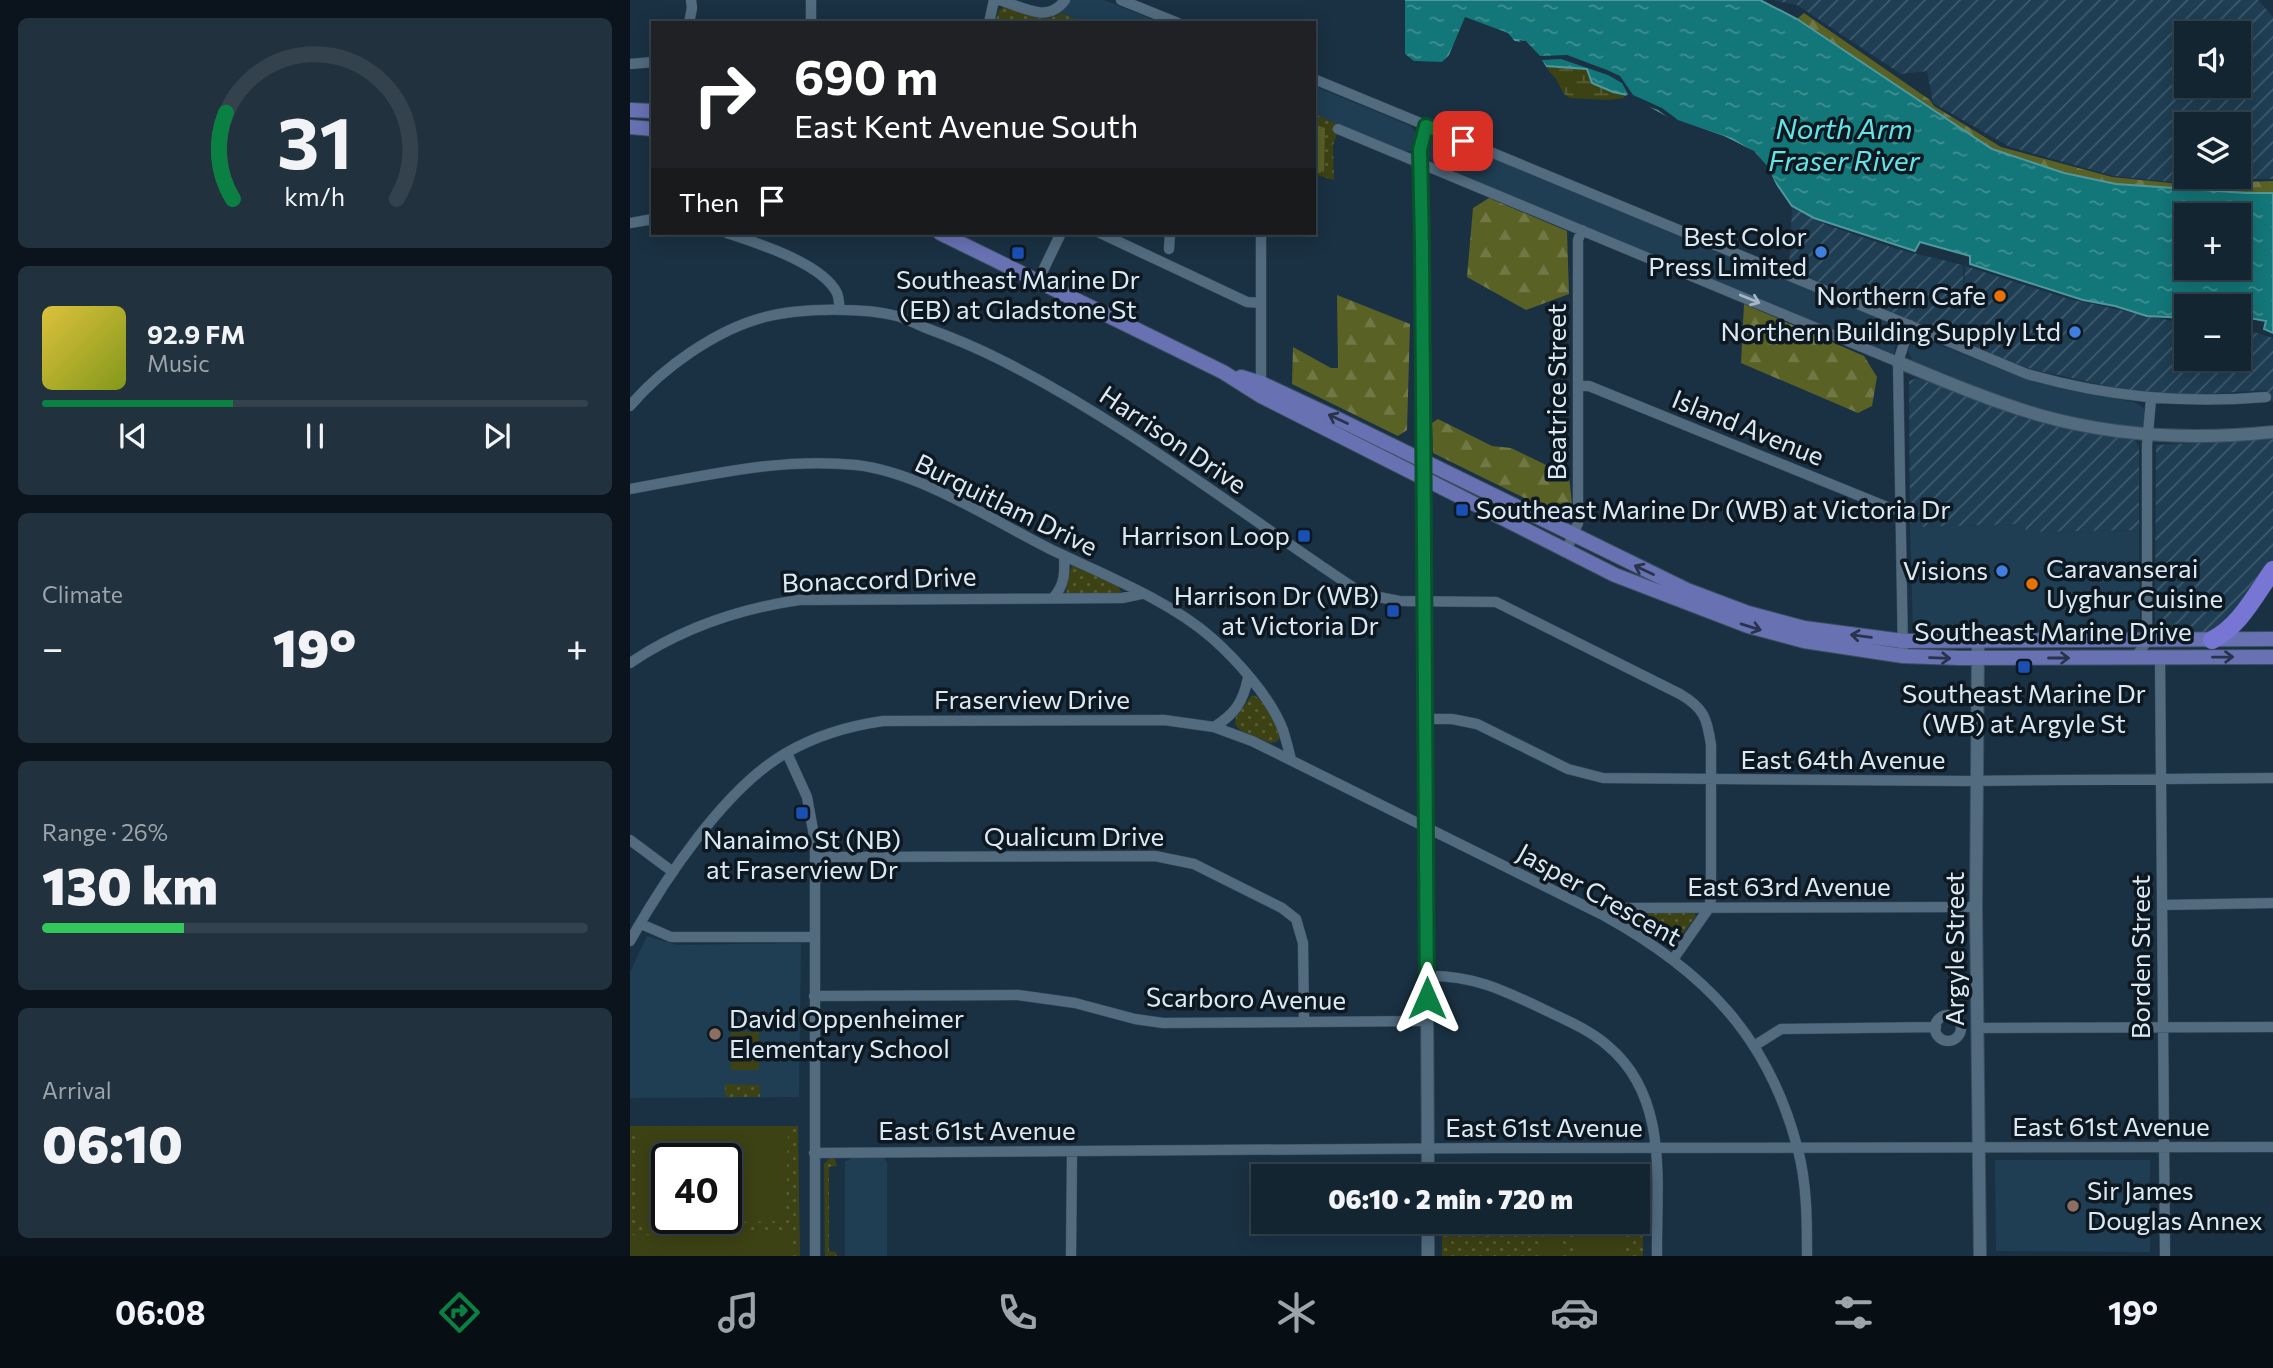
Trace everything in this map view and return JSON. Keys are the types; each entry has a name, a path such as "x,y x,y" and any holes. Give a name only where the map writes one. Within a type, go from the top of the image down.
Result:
{"highway":[{"path":"2212,640 2228,631 2242,615 2273,570"}],"main road":[{"path":"630,110 651,111"},
{"path":"630,127 651,129"},
{"name":"Southeast Marine Drive","path":"944,235 1223,372 1424,462 1686,590 1738,609 1804,628 1903,640 2273,639"},
{"name":"Southeast Marine Drive","path":"1261,389 1424,480 1640,586 1748,626 1804,641 1903,656 1977,659 2273,657"}],"street":[{"path":"689,21 691,0"},
{"path":"811,0 811,21"},
{"path":"990,21 997,0 1049,13 1065,0"},
{"path":"1121,0 1173,21"},
{"path":"630,64 651,62"},
{"path":"1316,80 2027,374 2092,390 2151,399 2219,401 2266,397"},
{"path":"1426,126 1420,144 1428,1164"},
{"path":"1338,130 1898,362 2039,415 2077,425 2148,436 2211,437 2273,432"},
{"path":"630,223 651,219"},
{"name":"Beatrice Street","path":"1566,551 1578,523 1578,240 1581,230"},
{"path":"732,235 798,259 837,293 839,310"},
{"path":"1038,281 1060,235"},
{"path":"1104,235 1247,302 1261,303"},
{"path":"1170,235 1170,249"},
{"path":"1261,235 1261,389"},
{"name":"Harrison Drive","path":"630,406 670,368 695,350 728,332 765,317 839,310 897,316 973,346 1048,383 1129,433 1354,587 1388,600 1496,603 1692,701 1708,723 1711,745 1712,898 1709,908"},
{"path":"1903,656 1898,362 1910,325"},
{"name":"Island Avenue","path":"1578,386 1589,386 1892,509 1901,510"},
{"path":"2136,658 2147,641 2148,436 2151,399"},
{"name":"Burquitlam Drive","path":"630,489 776,463 813,461 860,466 910,480 954,499 1185,617 1210,636 1265,699 1279,722 1291,760"},
{"path":"1053,598 1065,577 1064,556"},
{"name":"Bonaccord Drive","path":"630,663 697,626 724,615 771,604 827,599 1122,598 1141,594"},
{"name":"Argyle Street","path":"1978,641 1976,907 1980,1256"},
{"name":"Borden Street","path":"2160,658 2165,1256"},
{"path":"1214,727 1234,713 1241,703 1248,678"},
{"name":"East 64th Avenue","path":"1426,719 1452,719 1476,724 1583,774 1603,778 1976,781 2273,778"},
{"name":"Fraserview Drive","path":"630,941 673,872 715,818 747,783 787,753 824,735 852,726 883,721 1164,720 1214,727 1252,741 1426,828"},
{"path":"787,753 807,797 815,832 815,1256"},
{"name":"Jasper Crescent","path":"1426,828 1642,936 1674,958 1715,995 1754,1046 1779,1095 1798,1148 1804,1186 1807,1256"},
{"path":"630,840 673,872"},
{"name":"Qualicum Drive","path":"815,857 1155,856 1194,864 1282,908 1296,919 1303,943 1304,1022"},
{"path":"2162,905 2273,903"},
{"name":"East 63rd Avenue","path":"1603,915 1613,908 1976,907"},
{"path":"1674,958 1709,908"},
{"path":"641,924 671,937 815,937"},
{"path":"1427,976 1464,978 1492,985 1572,1023 1603,1042 1631,1071 1646,1097 1652,1115 1656,1148 1657,1256"},
{"name":"Scarboro Avenue","path":"814,996 1018,995 1075,1003 1135,1019 1163,1023 1427,1021"},
{"path":"1754,1046 1781,1029 1936,1027"},
{"path":"1978,1028 2273,1027"},
{"name":"East 61st Avenue","path":"814,1153 2273,1147"},
{"path":"1071,1256 1072,1152"},
{"path":"1427,1256 1428,1234"}],"shaded area":[{"path":"1071,0 1104,0 1157,21 1082,21 1061,13"},
{"path":"1772,0 2258,0 2273,17 2273,179 2251,179 2251,112 2174,112 2174,182 2114,176 2010,147 1933,103 1927,71 1901,74 1797,5"},
{"path":"1316,87 1411,126 1416,133 1413,150 1405,152 1316,115"},
{"path":"1433,136 1891,322 1897,332 1894,355 1433,163 1425,151 1427,141"},
{"name":"Northern Building Supply Ltd","path":"1792,208 1827,225 1897,249 1963,265 1964,300 1965,266 2069,299 2174,321 2174,371 2251,371 2251,331 2273,338 2273,401 2269,402 2267,390 2189,395 2144,394 2031,369 1965,344 1789,269"},
{"path":"1913,339 1924,339 2019,376 2064,389 2134,402 2144,408 2145,422 2136,428 2078,419 2002,397 1912,360 1908,351"},
{"path":"1917,378 2053,425 2135,440 2139,447 2139,530 2026,532 2025,524 1910,527 1909,381"},
{"path":"2273,439 2273,560 2234,617 2209,632 2158,633 2155,628 2156,445"},
{"path":"2026,524 2026,532 2139,530 2140,627 2137,632 1922,634 1913,630 1910,527"},
{"name":"David Oppenheimer Elementary School","path":"647,936 677,945 801,943 799,1097 630,1098 630,972"},
{"path":"852,1158 884,1158 887,1162 887,1256 845,1256 845,1162"},
{"name":"Sir James Douglas Annex","path":"1995,1160 2150,1160 2150,1252 1996,1251"}],"green space":[{"path":"1004,7 1041,18 1061,13 1082,21 996,21 999,10"},
{"path":"1804,13 1930,100 1934,106 2001,147 2112,177 2174,183 2174,188 2116,184 2061,172 1992,149 1797,19"},
{"path":"1561,59 1608,75 1628,94 1625,98 1608,100 1570,98 1564,94 1556,79 1541,62"},
{"path":"1316,115 1340,125 1333,145 1334,180 1316,175"},
{"path":"1316,125 1325,128 1324,172 1316,169"},
{"path":"2273,181 2273,193 2188,189 2251,189 2251,182"},
{"path":"1489,198 1567,231 1569,294 1526,310 1467,277 1473,208"},
{"path":"1337,295 1410,324 1407,430 1398,436 1292,384 1293,347 1331,368 1338,368"},
{"path":"1744,304 1864,356 1877,377 1872,406 1858,413 1741,363"},
{"path":"1438,419 1492,446 1511,448 1569,476 1573,513 1561,516 1433,453 1432,423"},
{"path":"1073,565 1118,586 1121,592 1067,594"},
{"path":"1252,695 1266,706 1274,720 1280,738 1276,742 1270,743 1240,730 1235,724 1236,717"},
{"path":"1626,912 1694,912 1696,916 1676,943 1670,945 1625,918"},
{"path":"731,1032 759,1032 759,1070 731,1070"},
{"path":"725,1084 760,1085 760,1097 725,1097"},
{"path":"630,1126 798,1126 800,1256 630,1256"},
{"path":"785,1126 788,1130 786,1221 742,1222 742,1143 651,1143 651,1224 635,1222 637,1128"},
{"path":"834,1157 837,1166 829,1167 829,1251 836,1252 837,1256 825,1256 824,1164"},
{"path":"742,1232 789,1232 793,1235 793,1256 630,1256 630,1235 718,1236"},
{"path":"1442,1234 1643,1234 1643,1256 1442,1256"},
{"path":"1560,1235 1562,1256 1539,1256 1539,1237"},
{"path":"1622,1235 1623,1256 1574,1256 1573,1236"}],"water":[{"name":"North Arm Fraser River","path":"1401,0 1760,0 1797,19 1992,149 2064,173 2116,184 2273,193 2273,333 2264,329 2266,321 2251,318 2251,294 2174,294 2174,317 2147,316 2083,300 1970,264 1970,256 1920,242 1915,251 1814,218 1792,206 1756,154 1732,139 1679,122 1632,96 1592,83 1587,69 1546,66 1523,41 1508,39 1476,24 1464,29 1442,66 1410,66 1400,57"}],"pier":[{"path":"1397,0 1405,0 1405,54 1414,61 1442,62 1449,55 1465,17 1508,33 1517,44 1476,28 1466,32 1455,61 1444,69 1409,69 1397,58"},
{"path":"1519,40 1526,41 1540,56 1567,55 1620,76 1633,95 1662,108 1678,120 1724,136 1754,151 1768,167 1780,193 1788,203 1781,198 1753,156 1730,142 1678,125 1658,110 1623,98 1628,94 1622,83 1608,75 1561,59 1542,60 1548,70 1544,69"}],"place":[{"name":"Best Color Press Limited","path":"1821,252"},
{"name":"Southeast Marine Dr (EB) at Gladstone St","path":"1018,253"},
{"name":"Northern Cafe","path":"2000,296"},
{"name":"Northern Building Supply Ltd","path":"2075,332"},
{"name":"Southeast Marine Dr (WB) at Victoria Dr","path":"1462,510"},
{"name":"Harrison Loop","path":"1304,536"},
{"name":"Visions","path":"2002,571"},
{"name":"Caravanserai Uyghur Cuisine","path":"2032,584"},
{"name":"Harrison Dr (WB) at Victoria Dr","path":"1393,611"},
{"name":"Southeast Marine Dr (WB) at Argyle St","path":"2024,667"},
{"name":"Nanaimo St (NB) at Fraserview Dr","path":"802,813"},
{"name":"David Oppenheimer Elementary School","path":"715,1034"},
{"name":"Sir James Douglas Annex","path":"2073,1206"}],"route":[{"path":"1427,998 1420,144 1426,126 1463,141"}]}
